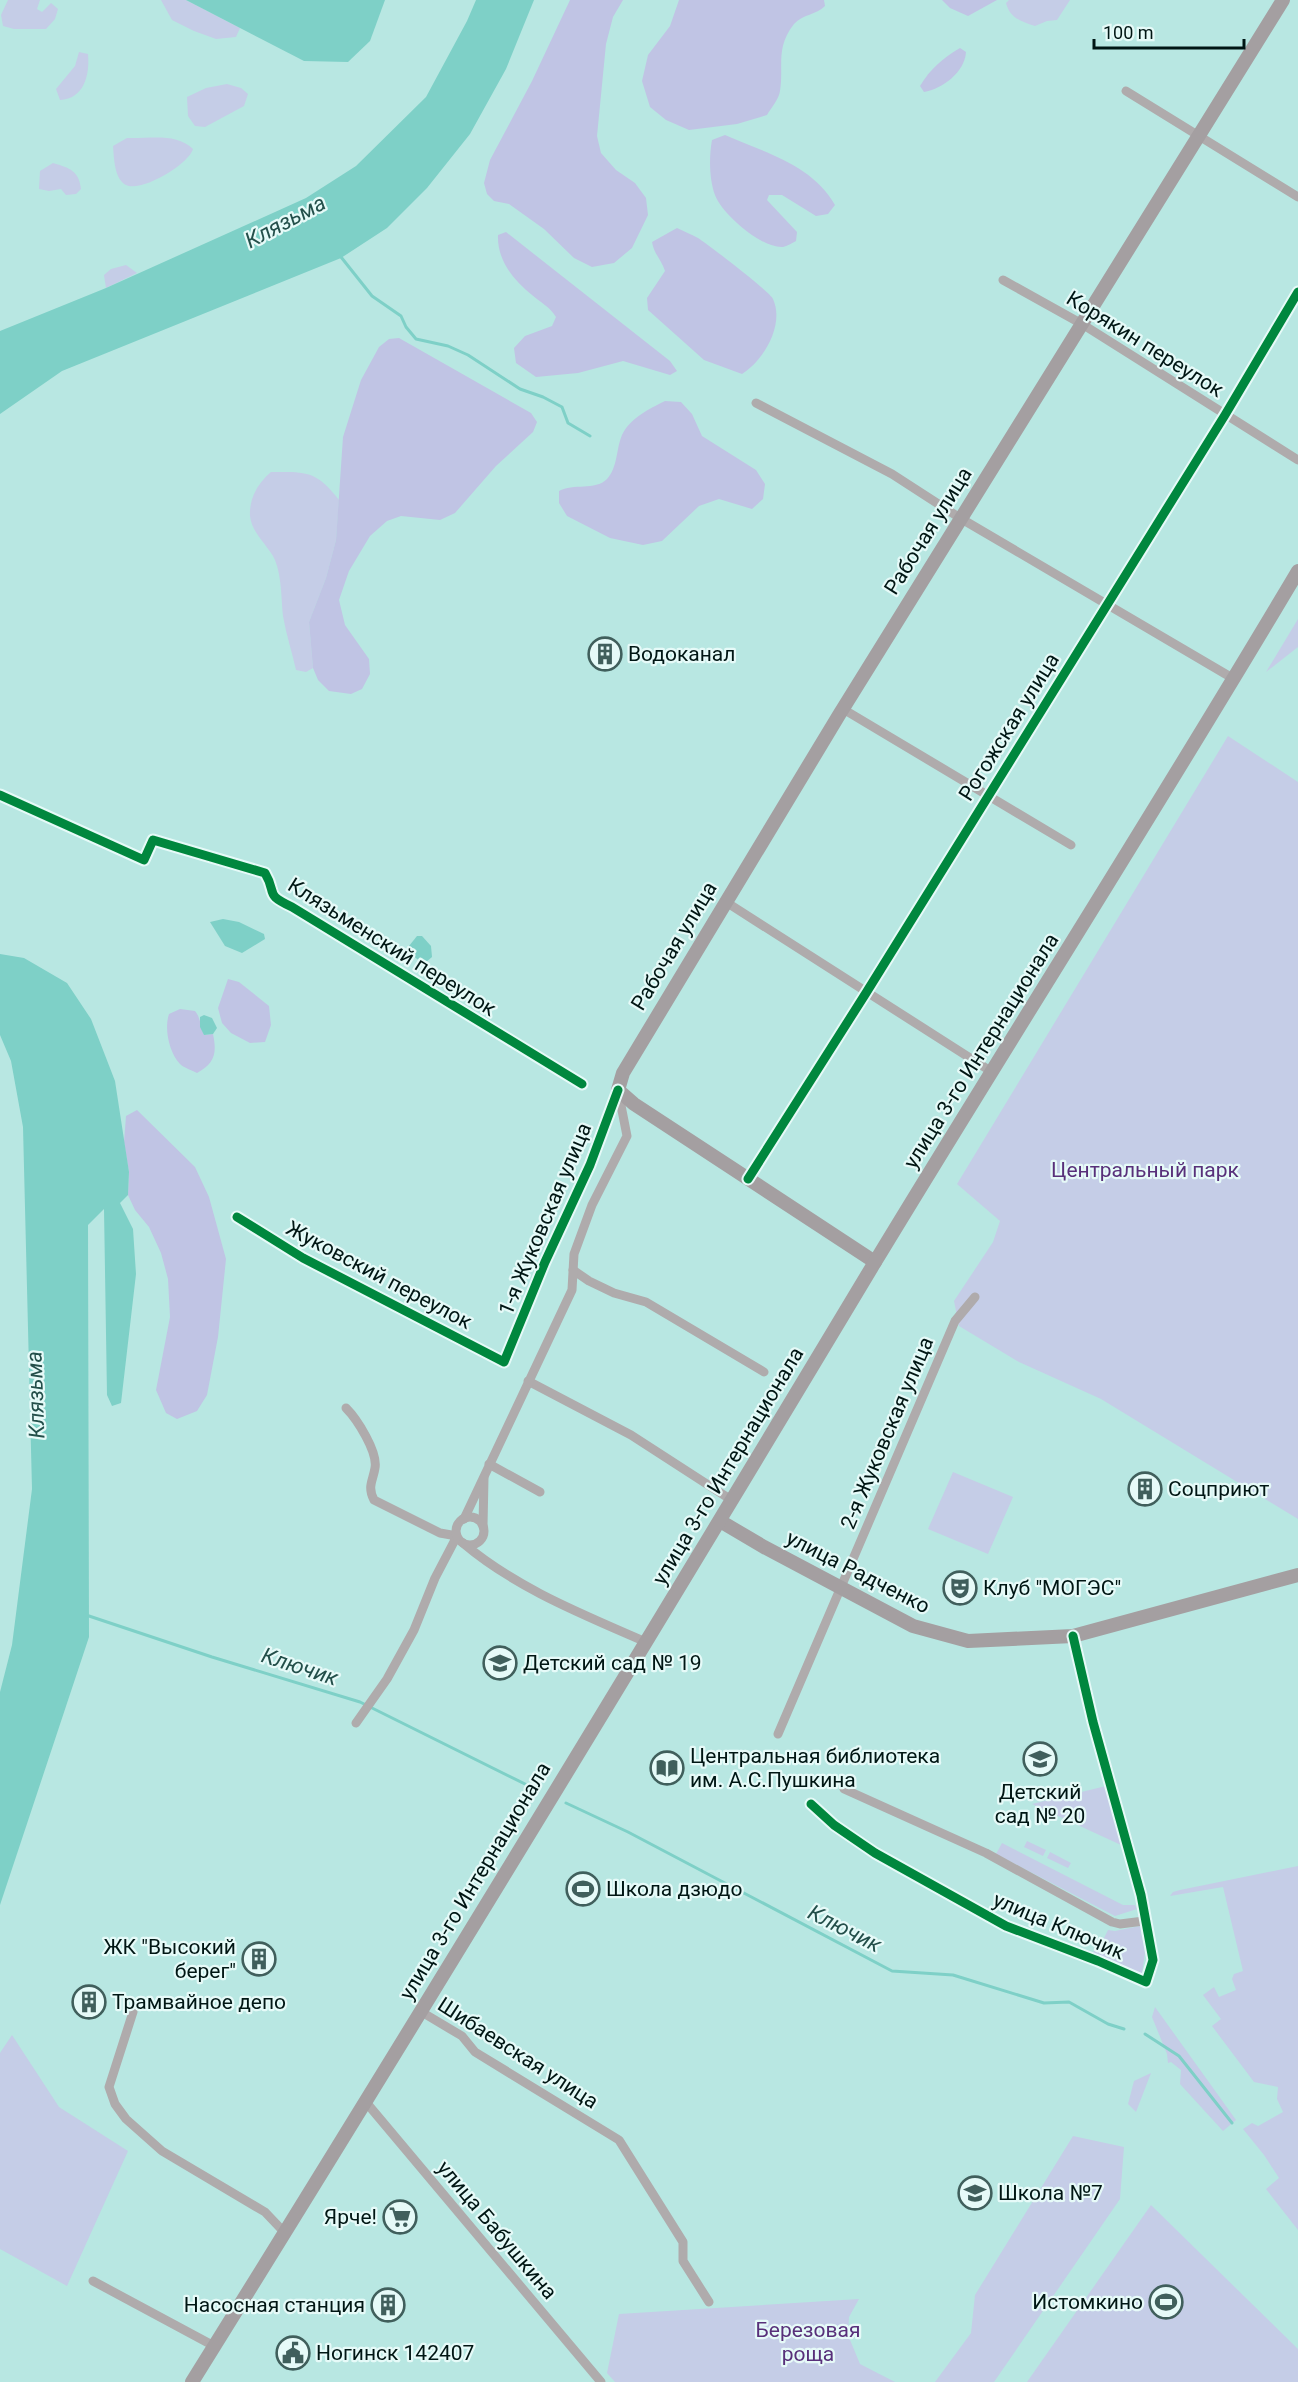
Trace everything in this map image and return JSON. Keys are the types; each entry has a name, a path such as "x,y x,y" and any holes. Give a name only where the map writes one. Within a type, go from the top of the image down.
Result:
{"main road":[{"name":"Рабочая улица","path":"618,1090 628,1064 843,709 1283,0"},
{"name":"улица 3-го Интернационала","path":"192,2382 733,1501 875,1262 1234,679 1298,571"},
{"path":"618,1090 634,1104 875,1262"},
{"name":"улица Радченко","path":"720,1521 913,1626 968,1641 1073,1636 1298,1575"}],"street":[{"path":"1126,91 1298,197"},
{"name":"Корякин переулок","path":"1003,279 1082,324 1298,460"},
{"name":"Рогожская улица","path":"748,1179 1225,415 1298,292"},
{"path":"756,403 892,474 960,518 1234,679"},
{"path":"843,709 1071,845"},
{"name":"Клязьменский переулок","path":"0,795 144,860 153,840 265,873 270,880 271,893 276,899 582,1084"},
{"path":"726,902 992,1072"},
{"name":"1-я Жуковская улица","path":"464,1519 572,1290 574,1254 592,1205 627,1136 618,1090"},
{"name":"1-я Жуковская улица","path":"504,1362 545,1262 590,1165 618,1090"},
{"name":"Жуковский переулок","path":"237,1217 303,1258 504,1362"},
{"path":"573,1270 614,1293 646,1302 764,1372"},
{"name":"2-я Жуковская улица","path":"778,1734 955,1321 975,1297"},
{"path":"528,1381 631,1435 733,1501"},
{"path":"346,1408 363,1431 373,1453 376,1466 370,1482 370,1492 374,1500 440,1533 472,1545 483,1537 487,1469 540,1492"},
{"path":"483,1526 473,1518 464,1519 458,1526 460,1539 484,1560 546,1597 646,1641"},
{"path":"356,1724 387,1679 414,1630 435,1578 460,1539"},
{"path":"480,1540 484,1560"},
{"name":"улица Ключик","path":"811,1804 834,1825 875,1852 1006,1926 1146,1982 1153,1960 1141,1895 1093,1722 1073,1636"},
{"name":"улица Ключик","path":"844,1788 986,1853 1112,1922 1120,1924 1144,1921"},
{"name":"Шибаевская улица","path":"420,2011 462,2036 475,2052 619,2140 683,2242 683,2261 709,2302"},
{"path":"133,2013 109,2087 115,2104 126,2119 162,2151 265,2212 284,2232"},
{"name":"улица Бабушкина","path":"365,2101 601,2382"},
{"path":"93,2281 214,2346"}],"green space":[{"path":"8,0 40,0 37,9 42,12 51,3 58,9 55,19 46,29 14,29 3,26 1,15"},
{"path":"161,0 186,0 240,28 236,37 216,39 172,20"},
{"path":"1009,0 1070,0 1057,20 1035,26 1013,16 1006,3"},
{"path":"79,52 88,54 88,70 84,84 75,95 60,100 56,89 75,66"},
{"path":"227,84 241,88 248,94 244,106 205,127 195,126 188,116 187,97 206,88"},
{"path":"127,138 170,138 179,140 193,149 183,162 164,176 142,185 126,185 117,173 113,146"},
{"path":"53,163 76,174 81,189 76,194 66,195 61,189 49,191 39,189 40,171"},
{"path":"126,265 137,273 106,288 104,275 111,269"},
{"path":"271,472 310,475 324,483 339,500 336,540 326,578 309,622 313,668 306,672 296,670 283,616 280,581 275,560 251,522 251,503 255,491"},
{"path":"1298,619 1298,647 1266,672"},
{"name":"Центральный парк","path":"1228,736 1298,782 1298,1519 1101,1399 1019,1362 959,1326 954,1301 993,1242 1000,1221 957,1184"},
{"path":"953,1472 1013,1497 988,1554 928,1529"},
{"path":"1106,1786 1121,1845 1032,1804"},
{"path":"1027,1841 1046,1850 1043,1856 1024,1847"},
{"path":"1002,1843 1123,1905 1135,1905 1137,1909 1115,1916 996,1854"},
{"path":"1050,1852 1071,1863 1068,1868 1047,1858"},
{"path":"1298,1866 1298,2230 1266,2189 1279,2178 1243,2129 1252,2123 1258,2126 1283,2112 1277,2099 1278,2087 1254,2082 1212,2026 1221,2019 1203,1995 1214,1987 1219,1997 1236,1990 1232,1979 1234,1974 1243,1971 1223,1887 1170,1896 1173,1892 1180,1890"},
{"path":"1140,1926 1145,1953 1142,1973 1138,1974 1099,1959 1093,1952 1101,1944 1108,1930 1115,1931"},
{"path":"1155,2007 1236,2120 1223,2131 1180,2084 1181,2070 1171,2062 1168,2063 1167,2054 1152,2017"},
{"path":"12,2035 59,2107 128,2151 67,2286 0,2249 0,2053"},
{"path":"1151,2073 1136,2112 1128,2104 1134,2081"},
{"path":"1073,2136 1124,2147 1120,2199 994,2382 935,2382 971,2333 975,2295"},
{"name":"Истомкино","path":"1151,2205 1298,2349 1298,2382 1027,2382"},
{"name":"Березовая роща","path":"859,2299 849,2317 848,2335 860,2364 895,2382 615,2382 607,2373 619,2314"}],"shaded area":[{"path":"570,0 623,0 613,17 606,44 597,136 601,153 616,170 635,183 646,198 648,215 632,248 614,263 592,267 574,258 544,229 509,204 494,201 487,194 484,183 490,160 532,81"},
{"path":"679,0 824,0 825,6 798,21 788,33 782,49 779,94 767,115 737,124 689,130 666,120 650,107 642,81 648,55 670,26"},
{"path":"942,0 997,0 968,16 950,8"},
{"path":"960,48 966,52 962,66 957,73 945,83 924,92 920,86 928,74"},
{"path":"725,135 771,154 801,170 826,191 835,205 828,214 816,216 782,195 769,195 767,200 797,232 796,241 783,247 774,246 754,236 734,220 719,203 713,189 710,168 712,140"},
{"path":"677,228 714,249 773,299 776,320 770,341 757,360 742,374 704,360 648,310 647,298 665,271 652,242"},
{"path":"506,232 670,361 677,371 670,375 623,361 578,373 536,377 516,363 514,348 525,336 552,326 556,317 548,307 519,283 503,261 498,235"},
{"path":"399,338 531,413 537,422 533,432 496,466 455,513 440,520 401,516 387,521 370,536 349,571 339,600 345,625 369,659 370,674 362,689 351,694 329,691 318,680 313,668 309,622 326,578 336,540 343,437 361,380 379,347 389,339"},
{"path":"665,401 681,402 692,414 702,436 756,470 765,484 763,499 752,509 719,499 699,506 662,541 643,545 610,538 567,516 559,503 559,491 571,487 596,485 607,479 613,469 625,429 641,415"},
{"path":"228,979 239,982 269,1006 271,1025 265,1042 250,1043 231,1033 222,1023 218,1008"},
{"path":"180,1009 195,1011 204,1035 213,1034 215,1047 213,1057 208,1065 197,1073 180,1064 168,1040 169,1014"},
{"path":"137,1110 195,1167 209,1197 226,1259 218,1337 207,1395 197,1411 177,1419 166,1413 156,1390 170,1317 168,1279 161,1253 149,1227 135,1210 128,1195 129,1172 124,1142 126,1116"}],"water":[{"path":"186,0 385,0 370,41 348,62 304,61"},
{"name":"Клязьма","path":"476,0 534,0 506,69 470,134 427,188 387,228 341,258 62,371 0,414 0,331 106,288 306,198 356,166 426,97"},
{"path":"223,919 239,922 264,934 265,939 242,953 225,946 210,922"},
{"path":"417,936 422,936 431,946 432,957 425,963 414,957 409,946"},
{"name":"Клязьма","path":"0,954 24,958 67,983 91,1019 115,1081 129,1172 128,1195 120,1203 133,1229 136,1274 121,1403 112,1406 107,1395 104,1209 88,1225 89,1637 0,1905 0,1692 12,1645 32,1489 23,1127 11,1061 0,1035"},
{"path":"204,1015 212,1018 217,1028 213,1034 204,1035 200,1027 200,1017"}],"waterway":[{"path":"341,257 372,296 401,316 406,327 416,339 448,346 468,355 520,389 562,407 568,423 590,436"},
{"name":"Ключик","path":"86,1615 212,1657 360,1702 529,1786"},
{"name":"Ключик","path":"566,1803 628,1832 892,1971 953,1975 1044,2003 1069,2002 1108,2024 1124,2029"},
{"name":"Ключик","path":"1145,2034 1179,2056 1232,2123"}],"cycle path":[{"path":"748,1179 1225,415 1298,292"},
{"path":"0,795 144,860 153,840 265,873 272,893 277,899 582,1084"},
{"path":"237,1217 303,1258 504,1362 545,1262 590,1165 618,1090"},
{"path":"811,1804 834,1825 875,1853 1006,1926 1146,1982 1153,1960 1141,1895 1093,1722 1073,1636"}],"place":[{"name":"Водоканал","path":"605,654"},
{"name":"Соцприют","path":"1145,1489"},
{"name":"Клуб \"МОГЭС\"","path":"960,1588"},
{"name":"Детский сад № 19","path":"500,1663"},
{"name":"Детский сад № 20","path":"1040,1759"},
{"name":"Центральная библиотека им. А.С.Пушкина","path":"667,1768"},
{"name":"Школа дзюдо","path":"583,1889"},
{"name":"ЖК \"Высокий берег\"","path":"259,1959"},
{"name":"Трамвайное депо","path":"89,2002"},
{"name":"Школа №7","path":"975,2193"},
{"name":"Ярче!","path":"400,2217"},
{"name":"Истомкино","path":"1166,2302"},
{"name":"Насосная станция","path":"388,2305"},
{"name":"Ногинск 142407","path":"293,2353"}]}
